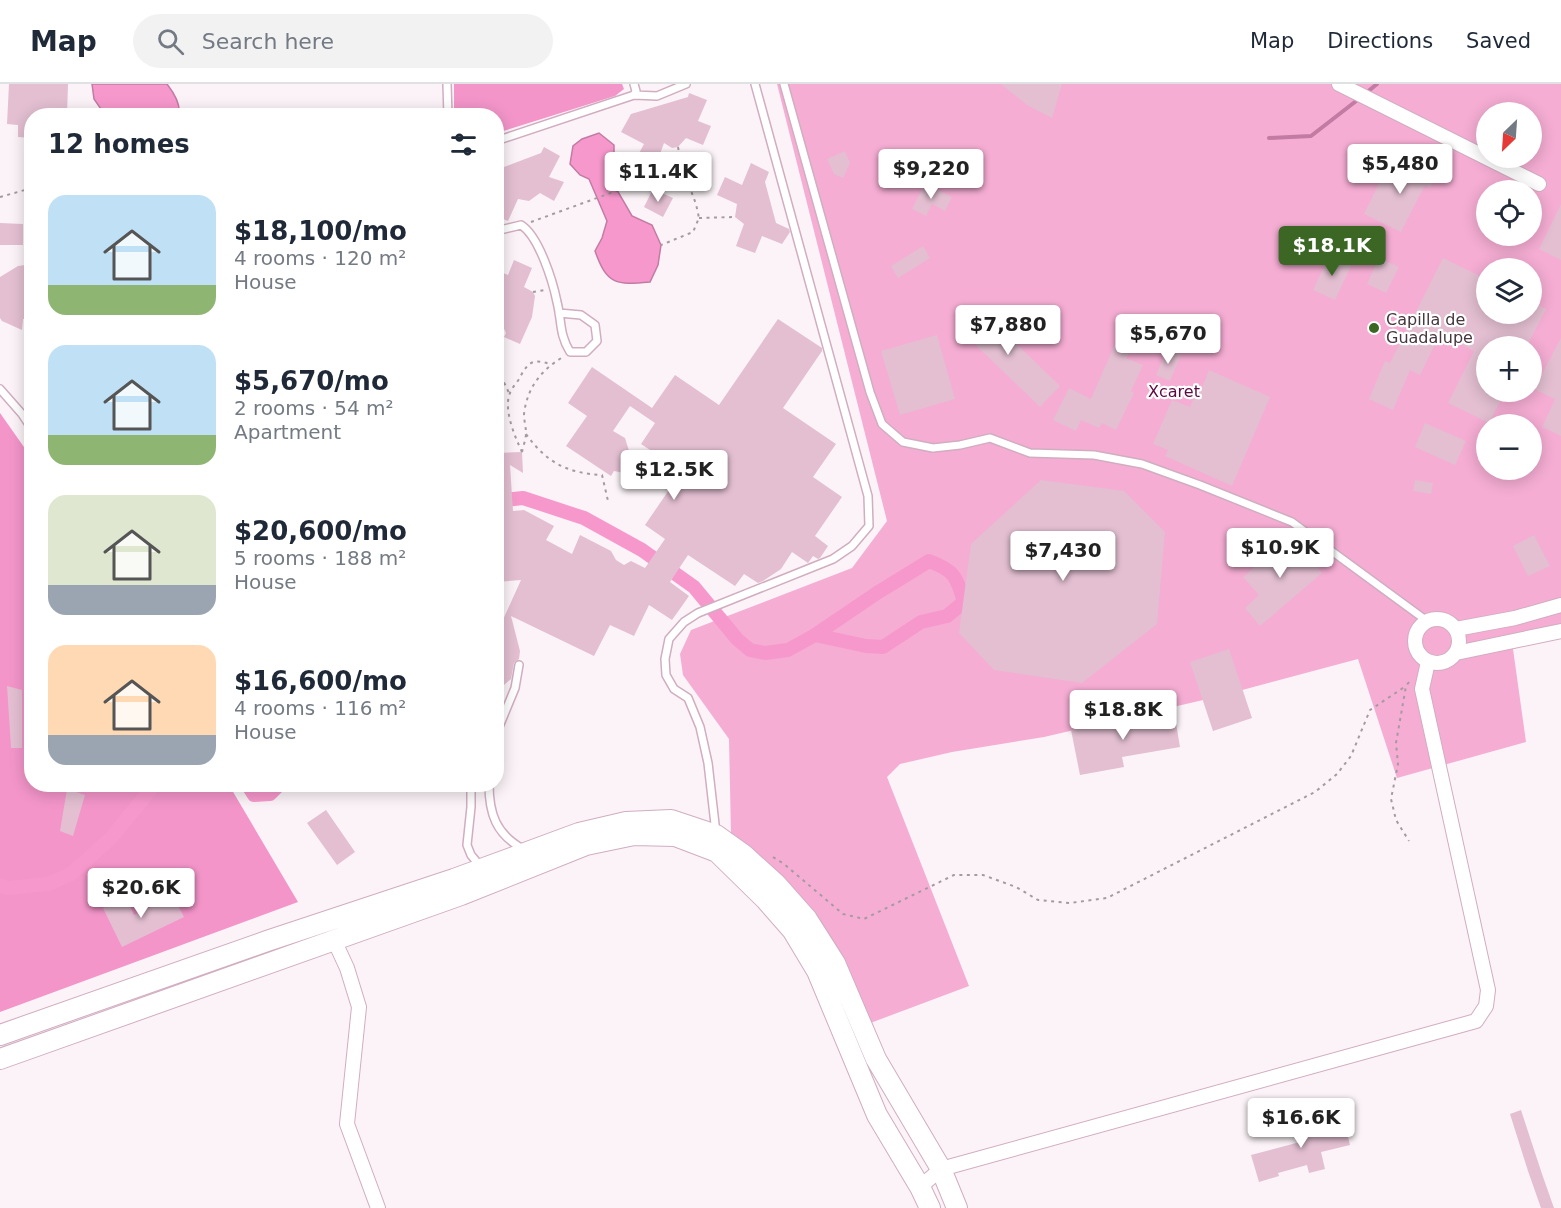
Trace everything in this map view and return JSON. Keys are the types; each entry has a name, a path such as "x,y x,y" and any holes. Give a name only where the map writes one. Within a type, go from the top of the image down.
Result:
{"street":[{"path":"1338,84 1357,88 1531,180"},
{"path":"1456,629 1515,618 1561,605"},
{"path":"1446,620 1456,629 1460,641 1456,653 1447,662 1434,663 1425,660 1415,648 1415,635 1422,624 1427,621 1446,620"},
{"path":"1456,653 1561,630"},
{"path":"920,1186 941,1169 1476,1021 1486,1006 1488,990 1422,688 1425,660"},
{"path":"0,1059 334,940 486,876 528,852 579,833 626,822 671,820 744,855 807,919 835,963 876,1059 941,1169 957,1208"},
{"path":"0,1035 267,941 586,845 634,835 675,836 717,844 793,931 816,971 877,1115 920,1186 930,1208"},
{"path":"334,940 347,968 359,1007 348,1124 378,1208"}],"lane":[{"path":"447,84 448,108"},
{"path":"634,84 636,91 634,95"},
{"path":"504,138 634,95 657,96 686,84"},
{"path":"717,844 708,763 700,727 688,698 674,689 666,675 665,659 669,639 684,622 698,613 833,559 852,546 869,526 868,496 755,84"},
{"path":"784,84 870,392 882,424 903,442 933,448 990,438 1030,453 1094,455 1142,464 1200,484 1292,522 1427,621"},
{"path":"504,229 521,225 528,229 544,261 559,313 562,339 570,352 586,352 597,341 595,326 581,315 559,313"},
{"path":"0,389 24,417"},
{"path":"504,715 515,688 519,665"},
{"path":"470,792 467,845 471,855 486,876"},
{"path":"489,792 489,805 499,829 509,842 528,852"}],"path":[{"path":"661,245 693,232 699,218 682,167 678,147"},
{"path":"521,225 618,192 682,167"},
{"path":"0,198 24,190"},
{"path":"699,218 735,217"},
{"path":"504,382 509,393 512,429 522,452 526,434 524,414 527,396 533,383 550,364 570,352"},
{"path":"509,393 527,365 537,361 550,364"},
{"path":"526,434 548,459 566,469 602,476 608,501"},
{"path":"767,854 784,864 843,914 864,920 954,875 983,875 1016,887 1038,900 1070,903 1107,898 1315,792 1337,774 1351,756 1370,710 1406,686 1425,660"},
{"path":"1406,686 1396,743 1398,764 1391,799 1396,820 1409,841"}],"green space":[{"name":"Xcaret","path":"777,84 1561,84 1561,633 1513,649 1526,742 1397,778 1358,659 1216,697 1044,737 952,752 900,764 887,777 969,986 865,1025 839,963 731,834 729,739 683,675 680,654 691,630 852,568 887,521"}],"shaded area":[{"path":"92,84 167,84 179,108 100,108 94,99"},
{"path":"454,84 622,84 624,89 615,96 504,131 504,108 454,108"},
{"path":"599,133 614,145 610,178 632,216 652,225 661,245 658,265 650,282 629,283 614,280 604,271 595,251 607,221 589,179 580,175 570,164 573,146 582,139"},
{"path":"0,413 24,447 24,792 233,792 298,902 0,1012"}],"building":[{"path":"9,84 68,84 67,108 24,108 24,137 18,137 18,125 7,124"},
{"path":"1001,84 1062,84 1052,118 1027,105"},
{"path":"689,93 707,100 698,121 711,126 703,145 686,138 678,147 672,148 664,143 656,165 637,157 644,144 621,132 631,114 688,97"},
{"path":"544,147 560,156 549,177 564,182 554,201 540,193 529,201 518,199 508,221 504,219 504,167 541,153"},
{"path":"845,151 850,163 843,178 834,174 827,159"},
{"path":"1415,158 1439,172 1430,188 1425,185 1401,232 1364,214 1384,173 1402,182"},
{"path":"751,163 769,172 765,182 776,223 789,229 790,232 782,244 762,236 755,253 736,246 744,224 735,217 737,204 717,195 725,177 742,185"},
{"path":"925,183 952,197 945,211 932,204 926,216 912,209"},
{"path":"653,189 673,198 663,217 644,207"},
{"path":"1561,204 1561,260 1539,249"},
{"path":"0,223 23,224 23,245 0,245"},
{"path":"923,246 930,258 898,278 891,266"},
{"path":"1330,254 1352,264 1335,300 1313,290"},
{"path":"1379,258 1399,267 1386,293 1367,284"},
{"path":"1443,258 1476,274 1476,324 1538,324 1532,336 1476,336 1476,402 1500,402 1494,414 1476,414 1476,417 1448,403 1474,351 1440,334 1420,375 1410,370 1393,410 1369,399 1385,361 1390,363"},
{"path":"514,260 532,268 524,287 533,292 535,296 532,317 520,344 504,337 506,333 504,329 504,273 508,275"},
{"path":"24,265 22,330 0,318 0,277 18,266"},
{"path":"977,306 1060,386 1040,407 957,327"},
{"path":"778,319 822,348 783,408 836,444 813,477 842,497 815,536 828,546 820,558 813,556 808,563 792,552 781,569 763,581 758,583 744,574 735,586 688,555 670,582 689,596 672,620 649,605 634,636 610,625 594,656 511,616 520,651 519,659 514,663 511,679 504,685 504,618 521,580 504,581 504,453 522,452 523,473 510,465 513,511 524,510 554,526 546,540 572,554 580,535 611,551 616,560 624,565 631,561 645,568 665,539 645,525 682,471 641,444 655,423 630,406 613,431 625,438 630,458 639,476 614,471 611,476 566,446 587,416 568,403 592,367 652,408 675,375 719,405"},
{"path":"937,335 955,399 900,415 881,351"},
{"path":"1561,338 1561,436 1542,427 1555,399 1542,393 1542,374"},
{"path":"1115,344 1130,351 1126,358 1143,365 1131,391 1134,393 1116,430 1102,423 1099,428 1081,420 1076,431 1053,420 1069,388 1091,399"},
{"path":"1167,349 1181,355 1170,381 1156,375"},
{"path":"1209,370 1270,397 1232,486 1165,456 1168,450 1153,444 1172,400 1190,407 1198,388 1201,390"},
{"path":"1425,423 1466,441 1455,465 1415,447"},
{"path":"1041,480 1124,491 1165,532 1157,624 1082,683 994,670 959,633 971,544"},
{"path":"1415,480 1433,483 1431,494 1413,491"},
{"path":"1534,535 1550,566 1528,576 1513,546"},
{"path":"1290,536 1322,573 1260,626 1245,608 1259,595 1243,577"},
{"path":"1229,649 1252,718 1213,731 1190,662"},
{"path":"7,686 22,690 22,748 11,748"},
{"path":"1174,711 1180,747 1122,757 1124,767 1080,775 1071,730"},
{"path":"66,792 85,795 73,836 60,831"},
{"path":"326,810 355,852 337,865 307,823"},
{"path":"173,896 184,917 122,947 103,908 126,897 134,915"},
{"path":"1317,1110 1323,1133 1346,1128 1350,1145 1321,1152 1325,1169 1309,1173 1307,1165 1278,1173 1279,1176 1259,1182 1251,1155 1300,1142 1293,1116"},
{"path":"1521,1110 1554,1208 1541,1208 1528,1171 1510,1114"}],"waterway":[{"path":"1366,93 1377,84"},
{"path":"1269,138 1311,136 1360,98"},
{"path":"504,500 523,498 584,518 642,550 694,587 737,639 750,650 765,653 788,650 815,635"},
{"path":"929,561 949,571 959,586 964,602 947,616 921,622 883,647 866,646 815,635 929,561"},
{"path":"0,886 8,888 48,884 71,874 111,838 148,792"},
{"path":"252,792 254,795 272,792"}],"place":[{"name":"Capilla de Guadalupe","path":"1374,328"}]}
